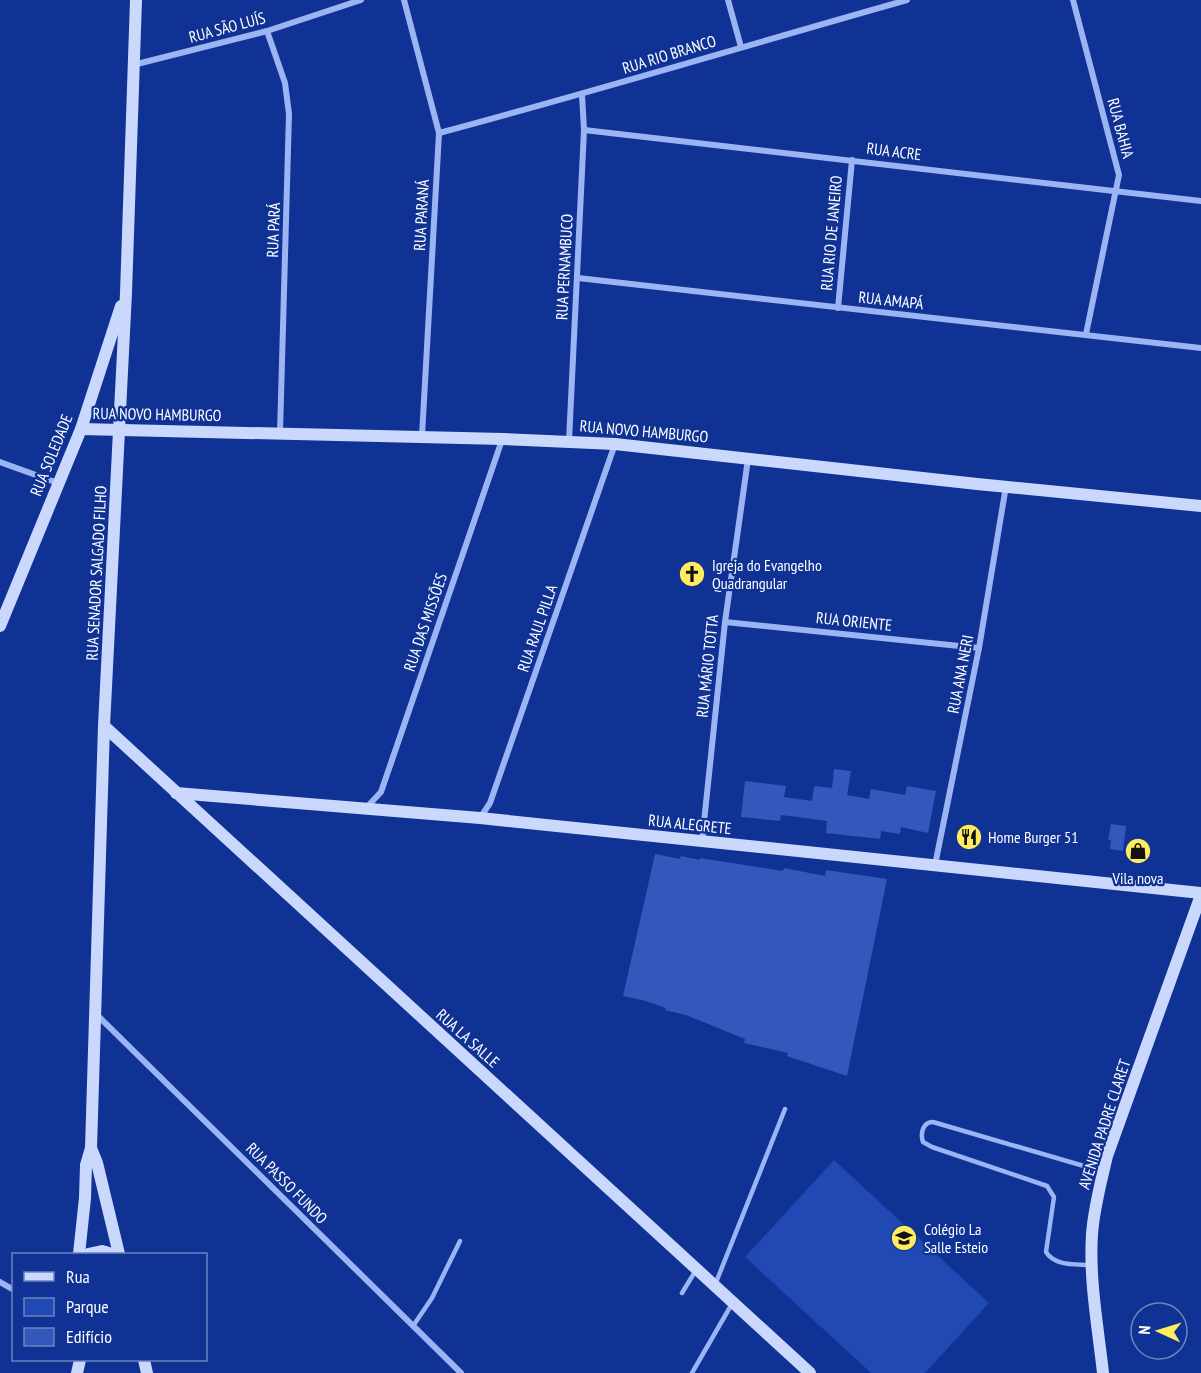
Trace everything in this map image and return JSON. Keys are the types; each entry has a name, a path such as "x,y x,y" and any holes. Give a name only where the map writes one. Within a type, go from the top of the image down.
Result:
{"street":[{"name":"RUA SENADOR SALGADO FILHO","path":"79,1253 86,1165 91,1148 104,726 126,294 136,0"},
{"name":"RUA SÃO LUÍS","path":"133,66 267,31 361,0"},
{"name":"RUA PARANÁ","path":"404,0 439,133 422,436"},
{"path":"728,0 741,47"},
{"name":"RUA RIO BRANCO","path":"439,133 582,95 907,0"},
{"name":"RUA BAHIA","path":"1073,0 1119,175 1086,334"},
{"name":"RUA PARÁ","path":"267,31 285,83 289,114 290,147 280,434"},
{"name":"RUA PERNAMBUCO","path":"570,441 584,130 582,95"},
{"name":"RUA ACRE","path":"584,130 1201,201"},
{"name":"RUA RIO DE JANEIRO","path":"838,308 852,160"},
{"name":"RUA AMAPÁ","path":"578,278 1201,348"},
{"name":"RUA SOLEDADE","path":"0,626 81,429 126,294"},
{"name":"RUA NOVO HAMBURGO","path":"81,429 422,436 615,444 1201,506"},
{"name":"RUA DAS MISSÕES","path":"365,808 381,792 503,439"},
{"name":"RUA RAUL PILLA","path":"480,818 490,802 615,444"},
{"name":"RUA MÁRIO TOTTA","path":"702,842 725,622 748,458"},
{"path":"0,462 57,483"},
{"name":"RUA ANA NERI","path":"935,866 979,648 1006,486"},
{"name":"RUA ORIENTE","path":"725,622 979,648"},
{"name":"RUA LA SALLE","path":"104,726 810,1373"},
{"name":"RUA ALEGRETE","path":"176,794 480,818 1201,894"},
{"name":"AVENIDA PADRE CLARET","path":"1104,1373 1092,1265 1092,1233 1098,1191 1201,894"},
{"name":"RUA PASSO FUNDO","path":"95,1012 461,1373"},
{"name":"RUA SENADOR SALGADO FILHO","path":"91,1148 97,1163 119,1253"},
{"path":"85,1198 90,1194 105,1195"},
{"path":"93,1253 102,1251 109,1253"}],"lane":[{"path":"715,1285 785,1109"},
{"path":"1092,1265 1059,1262 1050,1258 1046,1252 1054,1197 1047,1186 932,1147 923,1142 921,1136 925,1125 933,1122 1104,1171"},
{"path":"413,1326 432,1298 460,1241"},
{"path":"682,1293 696,1268"},
{"path":"692,1373 733,1302"}],"green space":[{"path":"834,1160 989,1303 925,1373 871,1373 745,1257"}],"building":[{"path":"834,769 851,771 847,795 869,799 871,789 905,795 907,786 936,791 928,833 901,827 900,834 881,831 880,839 826,833 827,821 781,815 780,821 741,817 745,781 786,786 784,797 812,801 814,786 832,788"},
{"path":"1111,824 1126,826 1123,851 1110,849 1111,840 1108,840"},
{"path":"655,854 680,859 681,856 700,860 700,858 783,871 784,868 825,876 826,870 887,879 847,1076 787,1056 788,1053 744,1043 745,1039 686,1015 665,1010 666,1008 646,1001 623,996"}],"place":[{"name":"Igreja do Evangelho Quadrangular","path":"692,574"},
{"name":"Home Burger 51","path":"969,837"},
{"name":"Vila nova","path":"1138,851"},
{"name":"Colégio La Salle Esteio","path":"904,1238"}]}
